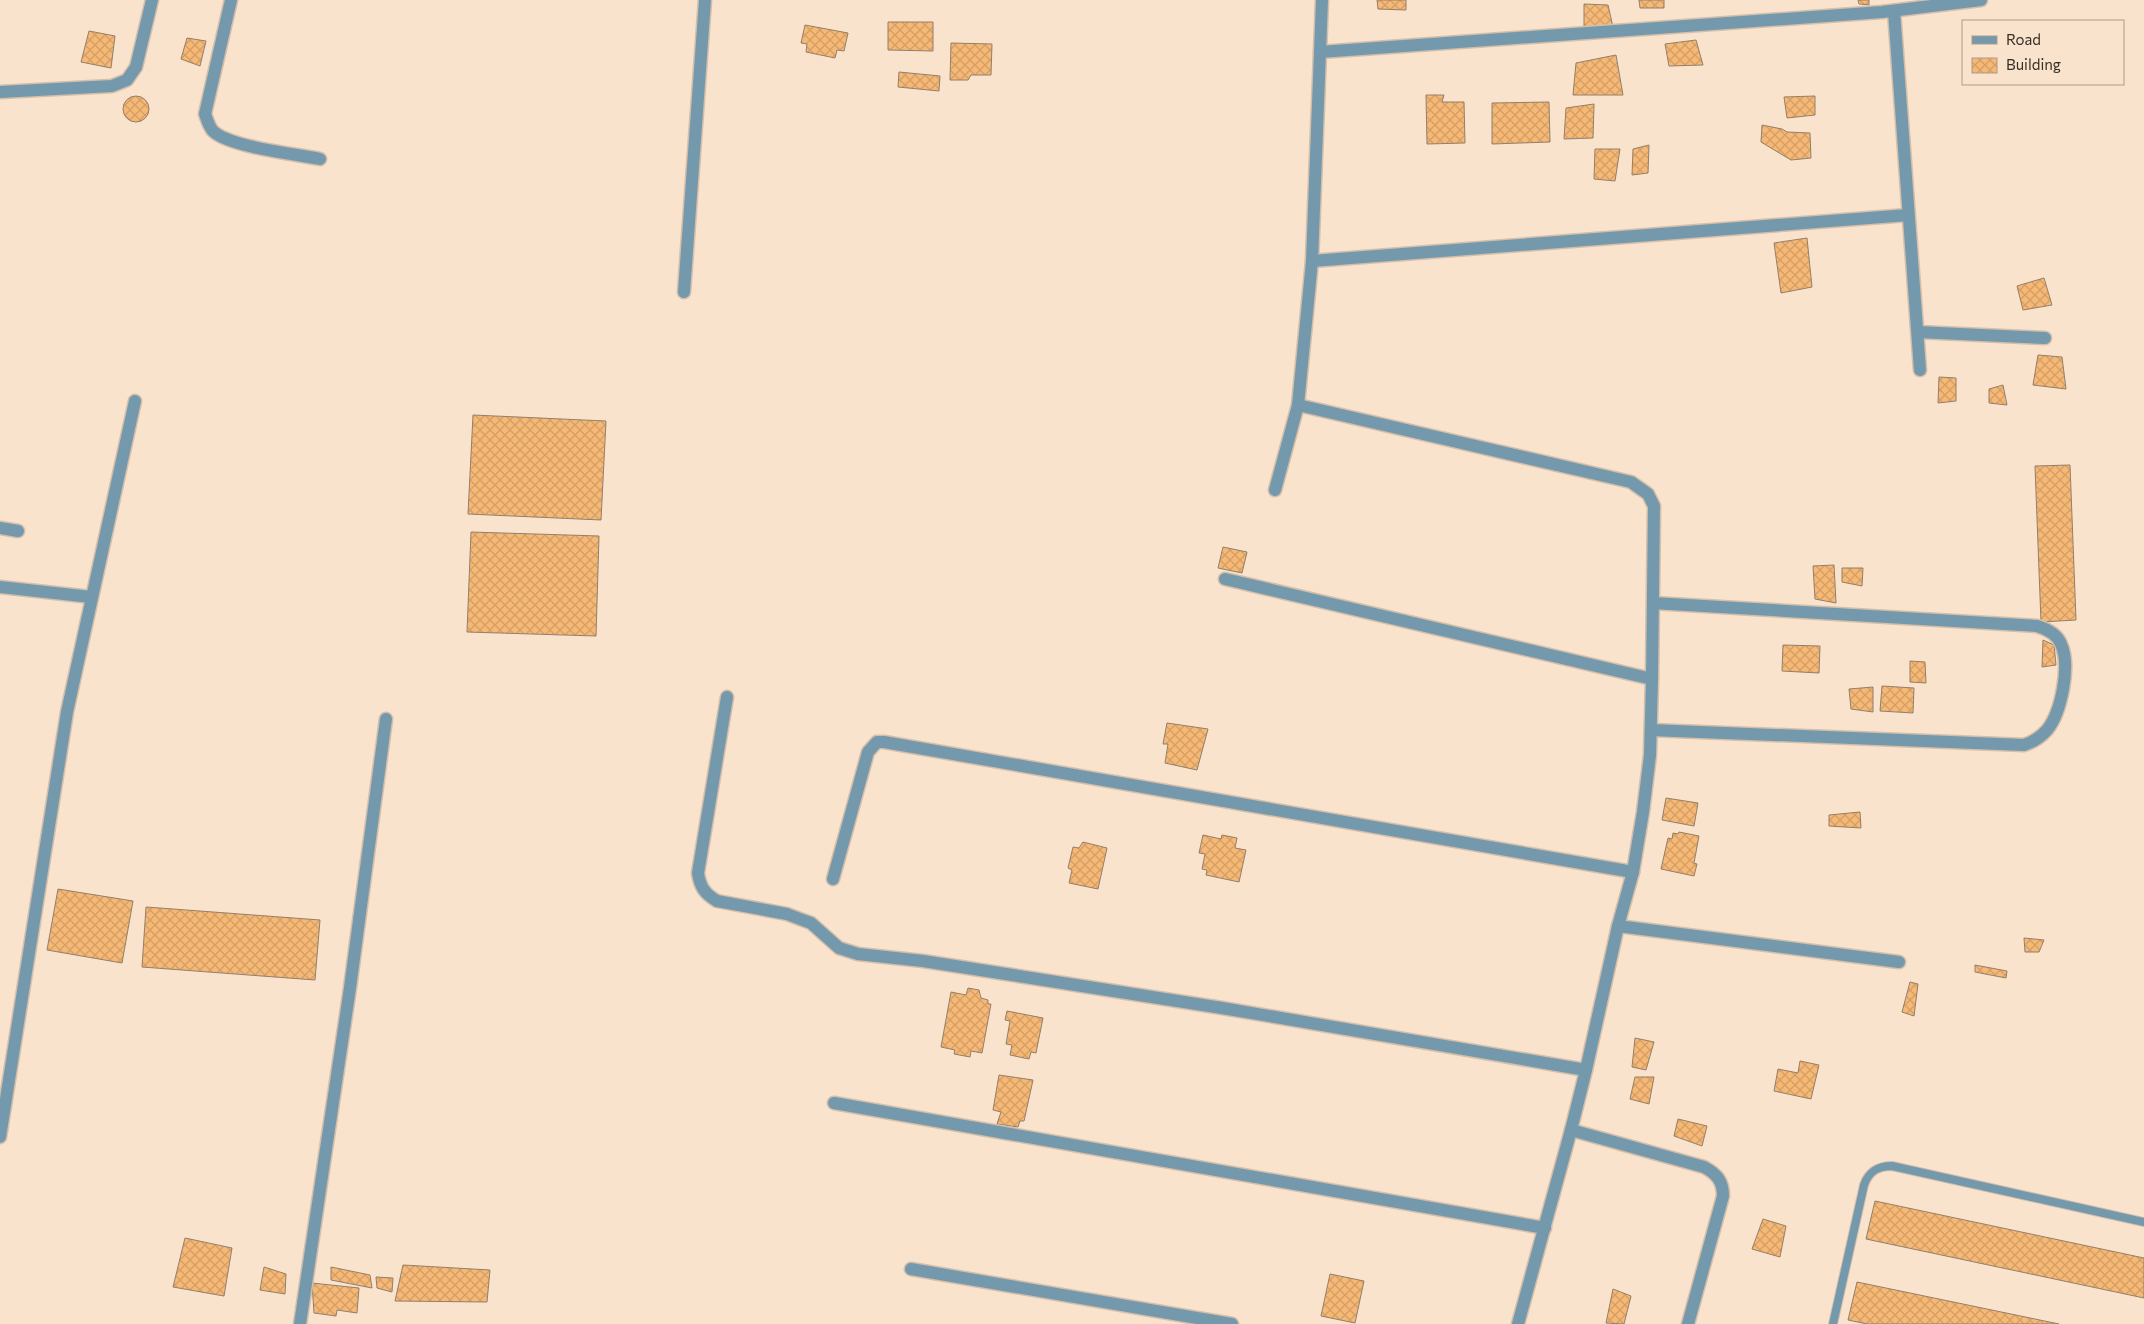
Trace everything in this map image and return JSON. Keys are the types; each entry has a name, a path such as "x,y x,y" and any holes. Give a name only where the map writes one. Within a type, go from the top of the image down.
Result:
{"street":[{"path":"0,92 112,86 127,80 136,67 152,0"},
{"path":"231,0 205,114 211,129 218,136 233,142 320,159"},
{"path":"684,292 705,0"},
{"path":"1275,490 1298,405 1312,261 1322,0"},
{"path":"1320,52 1894,11 1981,0"},
{"path":"1894,11 1920,370"},
{"path":"1312,261 1908,215"},
{"path":"1918,332 2045,338"},
{"path":"0,1138 67,712 136,401"},
{"path":"1298,405 1622,479 1637,484 1648,494 1654,506 1651,730 1644,812 1633,872 1618,926 1572,1130 1518,1324"},
{"path":"0,528 18,531"},
{"path":"1225,578 1652,679"},
{"path":"0,587 91,597"},
{"path":"1651,730 2024,745 2040,737 2054,720 2062,696 2065,663 2062,645 2056,637 2037,626 1653,602"},
{"path":"727,697 698,873 707,895 717,901 787,914 811,924 839,948 858,954 923,961 1222,1008 1586,1070"},
{"path":"300,1324 350,988 386,719"},
{"path":"833,879 868,752 877,742 1633,872"},
{"path":"1618,926 1899,962"},
{"path":"834,1104 1545,1228"},
{"path":"1572,1130 1704,1167 1713,1172 1721,1182 1723,1196 1688,1324"},
{"path":"911,1269 1232,1324"}],"lane":[{"path":"1833,1324 1864,1185 1869,1174 1880,1167 1892,1166 2144,1222"}],"building":[{"path":"1377,0 1406,0 1406,10 1378,9"},
{"path":"1639,0 1664,0 1664,8 1640,8"},
{"path":"1858,0 1869,0 1869,5 1859,4"},
{"path":"1584,4 1608,5 1613,27 1584,27"},
{"path":"888,22 933,22 933,51 888,50"},
{"path":"805,25 848,33 844,51 837,50 835,58 806,52 807,44 801,43"},
{"path":"89,31 115,36 111,68 81,62"},
{"path":"187,38 206,41 200,66 181,59"},
{"path":"1696,40 1703,65 1669,66 1665,44"},
{"path":"951,43 992,44 991,75 971,75 968,80 950,80"},
{"path":"1616,55 1623,95 1573,95 1576,63"},
{"path":"899,72 940,76 939,91 898,87"},
{"path":"1426,95 1444,95 1442,102 1464,102 1465,143 1427,144"},
{"path":"136,96 145,100 149,109 145,118 136,122 127,118 123,109 127,100"},
{"path":"1815,96 1815,115 1787,118 1784,97"},
{"path":"1549,102 1550,142 1492,144 1492,103"},
{"path":"1594,104 1593,138 1564,139 1566,108"},
{"path":"1762,125 1782,129 1787,132 1810,133 1811,158 1791,160 1761,142"},
{"path":"1649,145 1648,173 1632,175 1633,149"},
{"path":"1595,149 1620,149 1615,181 1594,179"},
{"path":"1807,238 1812,287 1781,293 1774,243"},
{"path":"2044,278 2052,305 2023,310 2017,286"},
{"path":"2038,355 2062,357 2066,389 2033,385"},
{"path":"1939,377 1956,378 1956,401 1938,403"},
{"path":"2003,385 2007,405 1989,403 1989,389"},
{"path":"473,415 606,421 601,520 468,514"},
{"path":"2070,465 2076,620 2041,622 2035,466"},
{"path":"471,532 599,536 596,636 467,632"},
{"path":"1223,547 1247,552 1242,573 1218,568"},
{"path":"1834,565 1836,603 1815,599 1813,566"},
{"path":"1842,568 1863,568 1862,586 1842,582"},
{"path":"2043,640 2054,645 2056,665 2042,667"},
{"path":"1783,645 1820,646 1819,673 1782,671"},
{"path":"1910,661 1925,662 1926,683 1910,682"},
{"path":"1882,686 1914,688 1913,713 1880,711"},
{"path":"1873,687 1873,712 1851,709 1849,689"},
{"path":"1167,723 1208,729 1197,770 1165,763 1168,744 1163,744"},
{"path":"1666,798 1698,803 1694,826 1662,820"},
{"path":"1860,812 1861,828 1829,826 1829,815"},
{"path":"1679,832 1699,836 1694,863 1697,864 1694,876 1661,869 1668,838 1672,839 1673,833 1678,834"},
{"path":"1203,835 1221,839 1222,835 1237,838 1235,848 1246,850 1239,882 1206,875 1207,870 1202,869 1205,854 1199,853"},
{"path":"1083,842 1107,848 1098,889 1069,883 1072,870 1068,868 1073,847 1079,848"},
{"path":"58,889 133,901 122,963 47,950"},
{"path":"146,907 320,920 315,980 142,967"},
{"path":"2024,938 2044,940 2039,952 2025,952"},
{"path":"1975,965 2007,971 2006,978 1975,972"},
{"path":"1910,982 1918,984 1914,1016 1902,1012"},
{"path":"968,988 979,990 981,998 988,1000 988,1004 991,1004 982,1053 971,1051 970,1057 954,1054 955,1050 941,1047 951,992 966,995"},
{"path":"1007,1011 1043,1018 1036,1053 1031,1052 1029,1059 1010,1055 1012,1045 1006,1044 1010,1021 1005,1020"},
{"path":"1635,1038 1654,1042 1646,1070 1632,1067"},
{"path":"1800,1061 1819,1065 1811,1099 1774,1091 1778,1069 1798,1073"},
{"path":"999,1075 1033,1080 1024,1121 1020,1121 1018,1127 997,1124 1001,1112 993,1110"},
{"path":"1635,1077 1654,1077 1649,1104 1630,1099"},
{"path":"1678,1119 1707,1126 1702,1146 1674,1136"},
{"path":"1875,1201 2144,1258 2144,1298 1866,1239"},
{"path":"1763,1219 1786,1226 1780,1257 1752,1249"},
{"path":"185,1238 232,1248 224,1296 173,1287"},
{"path":"403,1265 490,1270 487,1302 395,1301"},
{"path":"264,1267 286,1274 285,1294 260,1290"},
{"path":"331,1267 370,1275 372,1288 331,1280"},
{"path":"1330,1274 1364,1281 1355,1323 1321,1316"},
{"path":"376,1277 393,1278 392,1292 377,1288"},
{"path":"1857,1282 2059,1324 1867,1324 1848,1320"},
{"path":"312,1283 359,1288 357,1313 337,1310 336,1316 314,1313"},
{"path":"1613,1289 1631,1296 1624,1324 1606,1323"}]}
